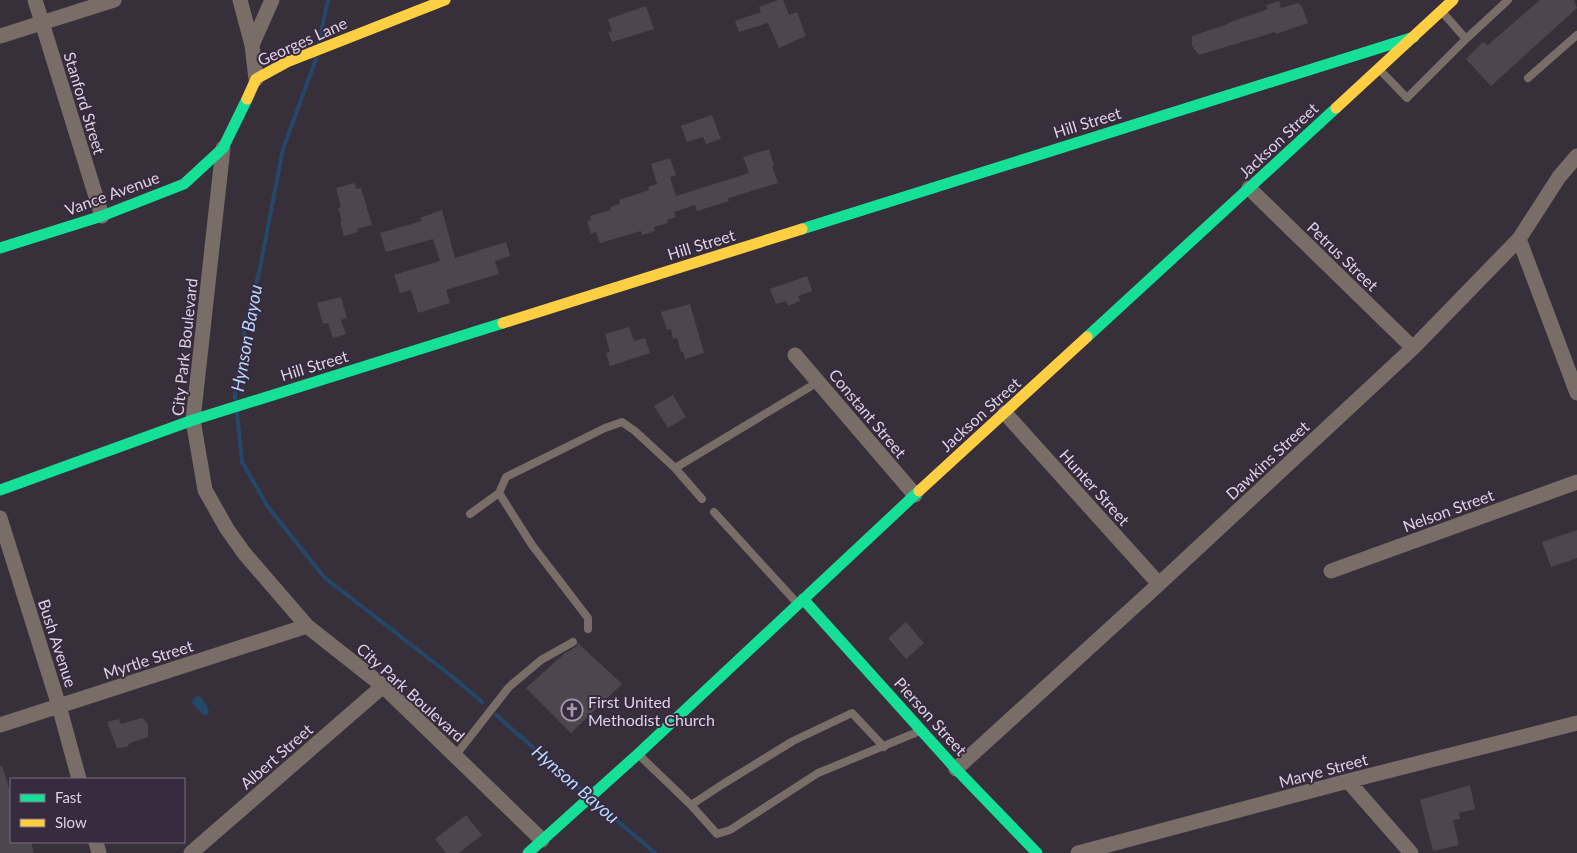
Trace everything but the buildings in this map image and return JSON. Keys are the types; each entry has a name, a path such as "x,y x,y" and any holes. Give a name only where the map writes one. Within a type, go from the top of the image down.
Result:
{"street":[{"name":"Stanford Street","path":"34,0 102,216"},
{"path":"0,36 114,0"},
{"path":"240,0 252,45 256,79"},
{"path":"252,45 272,0"},
{"name":"Georges Lane","path":"256,79 287,62 445,0"},
{"name":"Jackson Street","path":"528,853 638,754 914,495 1454,0"},
{"name":"Hill Street","path":"0,490 193,420 1414,37"},
{"name":"City Park Boulevard","path":"256,79 223,148 193,420 205,490 244,553 307,626 384,686 542,840"},
{"name":"Vance Avenue","path":"0,248 102,216 184,184 223,148"},
{"name":"Dawkins Street","path":"956,768 1159,584 1412,348 1519,239 1559,177 1577,156"},
{"name":"Petrus Street","path":"1249,188 1412,348"},
{"path":"1519,239 1577,393"},
{"name":"Constant Street","path":"795,354 914,495"},
{"name":"Hunter Street","path":"1005,413 1159,584"},
{"name":"Nelson Street","path":"1331,571 1577,482"},
{"name":"Bush Avenue","path":"0,518 59,706 79,778"},
{"name":"Pierson Street","path":"800,602 1037,853"},
{"name":"Myrtle Street","path":"0,725 307,626"},
{"name":"Albert Street","path":"191,853 384,686"},
{"name":"Marye Street","path":"1078,853 1577,722"},
{"path":"1348,781 1410,853"}],"lane":[{"path":"1379,68 1407,98 1508,0"},
{"path":"1441,11 1466,39"},
{"path":"1528,78 1577,35"},
{"path":"675,468 818,382"},
{"path":"470,514 500,493 506,477 605,428 622,422 635,430 675,468 702,499"},
{"path":"500,493 532,545 588,618 588,629"},
{"path":"714,512 800,602"},
{"path":"456,756 509,687 541,660 572,642"},
{"path":"691,805 793,741 852,713 884,748"},
{"path":"638,754 691,805 717,834 730,830 818,773 884,748 922,731"}],"water":[{"path":"197,696 201,697 206,704 209,711 206,716 192,703 193,699"}],"waterway":[{"name":"Hynson Bayou","path":"319,42 328,0"},
{"name":"Hynson Bayou","path":"235,399 245,328 260,268 283,149 316,59"},
{"name":"Hynson Bayou","path":"237,413 242,462 268,507 324,577 482,702"},
{"name":"Hynson Bayou","path":"496,715 585,793"},
{"name":"Hynson Bayou","path":"594,801 655,853"}],"traffic: fast":[{"path":"802,229 1414,37"},
{"path":"0,248 102,216 184,184 223,148 247,99"},
{"path":"1087,337 1336,108"},
{"path":"0,490 193,420 503,323"},
{"path":"528,853 638,754 919,491"},
{"path":"803,599 956,769 1037,853"}],"traffic: slow":[{"path":"247,99 256,79 287,62 445,0"},
{"path":"1336,108 1453,0"},
{"path":"503,323 802,229"},
{"path":"919,491 1087,337"}],"place":[{"name":"First United Methodist Church","path":"572,710"}]}
